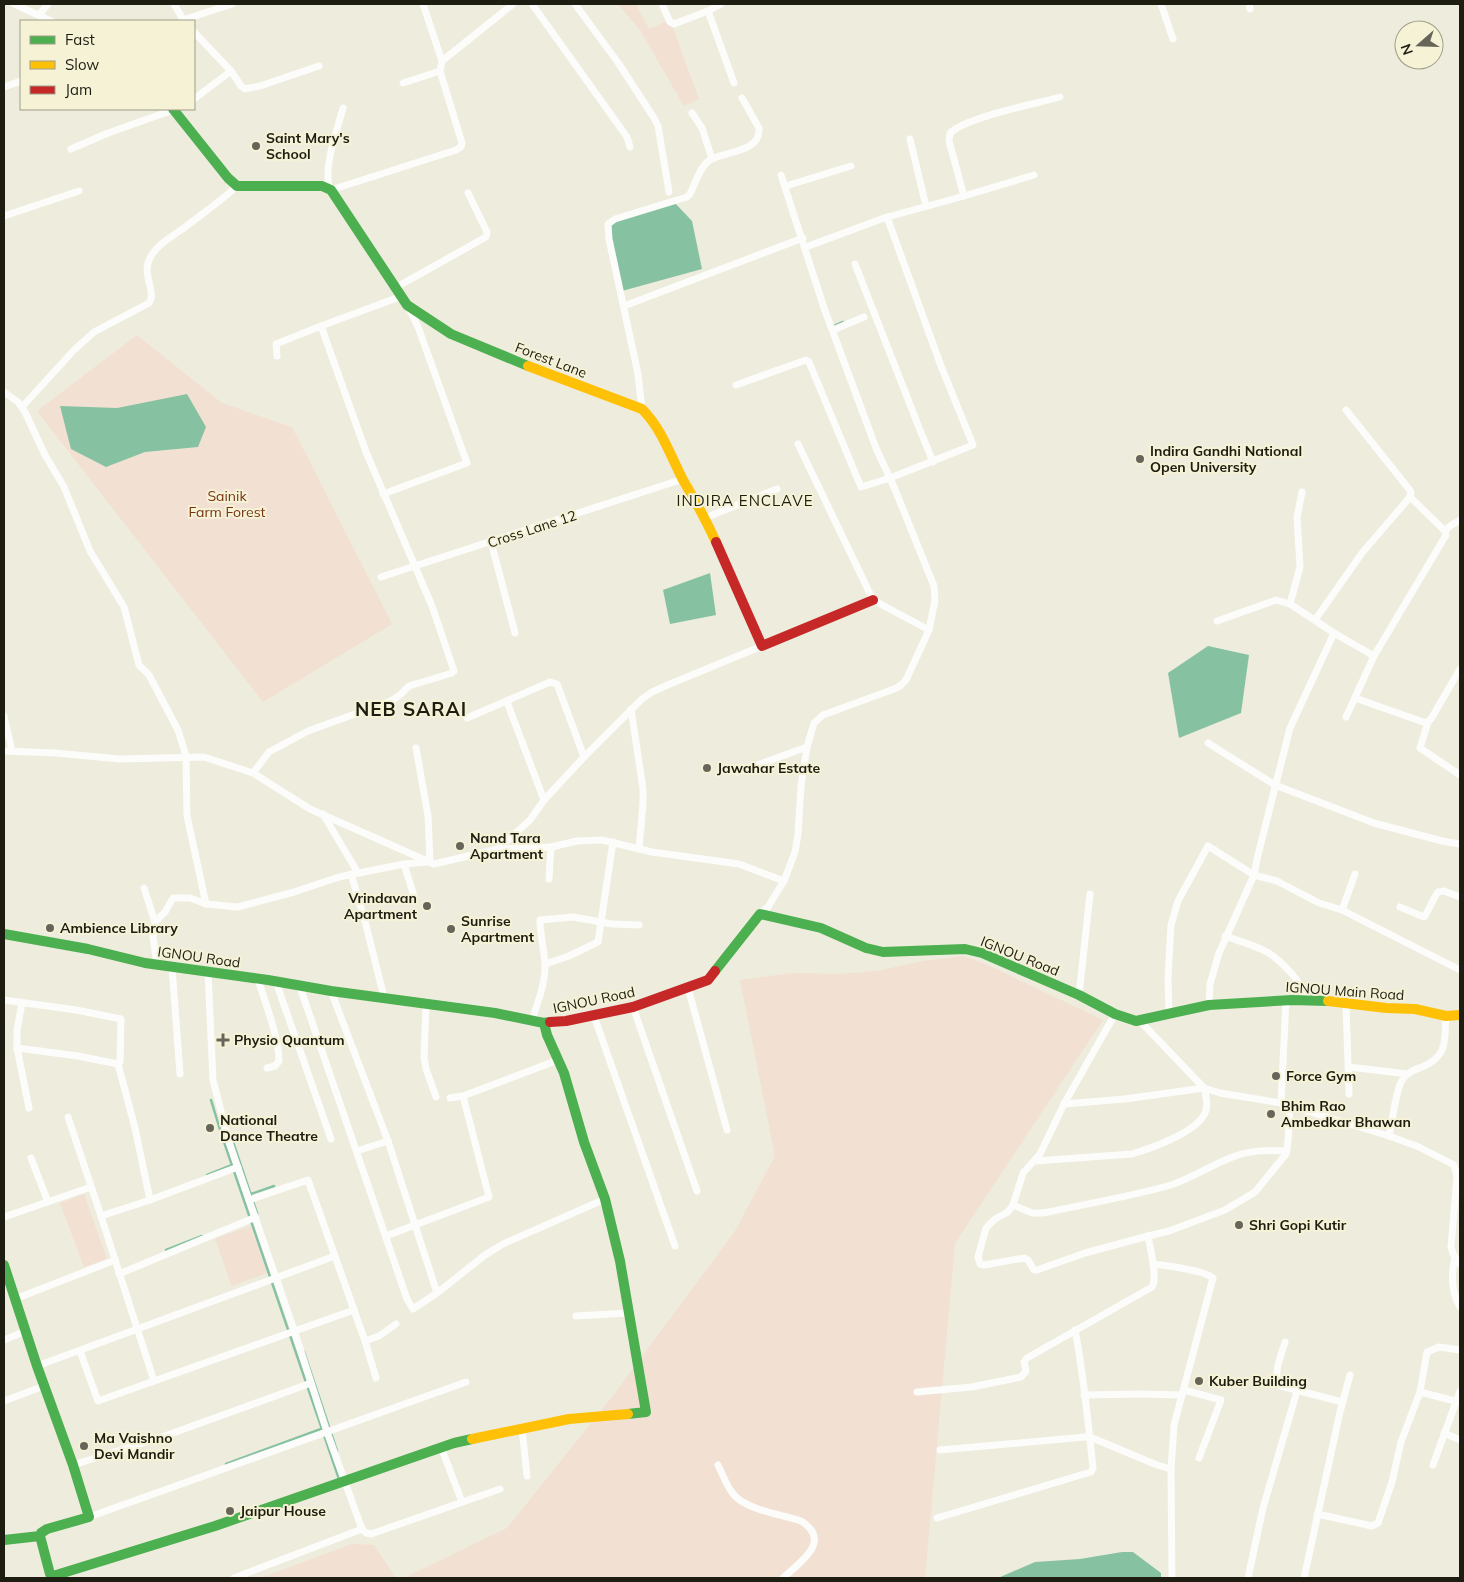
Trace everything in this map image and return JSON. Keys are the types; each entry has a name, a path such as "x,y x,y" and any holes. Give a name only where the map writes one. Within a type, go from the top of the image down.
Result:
{"street":[{"path":"14,4 49,20"},
{"path":"39,15 48,4"},
{"path":"174,4 183,20"},
{"path":"187,20 232,4"},
{"path":"22,407 74,350 94,332 149,303 152,296 147,268 152,254 165,241 237,186 330,188 461,147 462,143 440,71 442,61 423,4"},
{"path":"442,61 513,4"},
{"path":"532,4 627,137 630,147"},
{"path":"575,4 619,64 658,126 669,192"},
{"path":"662,4 670,22 674,24 721,4"},
{"path":"1161,4 1173,39"},
{"path":"708,11 734,83"},
{"path":"195,33 231,71 241,86 248,90 319,66"},
{"path":"195,98 231,71"},
{"path":"403,83 440,71"},
{"path":"4,87 20,80"},
{"path":"964,196 949,140 950,133 959,127 987,117 1060,97"},
{"path":"742,98 759,128 760,133 753,143 747,147 712,159 704,166 687,196 615,219 608,224 609,239 638,374 642,409 654,421 705,518 762,646"},
{"path":"330,188 327,181 329,164 343,108"},
{"path":"71,149 171,110"},
{"path":"175,110 228,178 237,186"},
{"path":"692,113 702,128 712,159"},
{"path":"910,139 926,206"},
{"path":"786,186 851,166"},
{"path":"760,914 768,907 792,865 798,834 801,786 807,747 814,724 819,718 894,689 904,683 929,630 936,600 934,586 876,448 824,308 806,246 781,175"},
{"path":"806,246 887,217 1034,175"},
{"name":"Forest Lane","path":"330,188 402,296 451,334 489,351 642,409"},
{"path":"4,216 79,191"},
{"path":"278,356 276,344 402,296 486,237 487,232 468,193"},
{"path":"736,385 808,360 861,487 933,462 973,445 941,366 887,217"},
{"path":"624,306 803,238"},
{"path":"855,264 933,462"},
{"path":"383,494 466,463 418,328 402,296"},
{"path":"833,330 864,317"},
{"path":"254,773 269,752 308,731 390,701 409,686 453,672 432,606 366,452 321,326"},
{"path":"4,392 12,396 22,407 45,455 64,487 90,551 124,607 139,665 149,675 178,730 186,756 187,816 206,904"},
{"path":"1315,620 1362,553 1410,497 1411,492 1346,410"},
{"path":"798,444 872,600 929,630"},
{"name":"Cross Lane 12","path":"381,577 683,479"},
{"path":"705,518 777,489"},
{"path":"1290,604 1300,567 1297,517 1302,492"},
{"path":"1346,717 1374,656 1445,540 1445,531 1410,497"},
{"path":"1445,531 1460,520"},
{"path":"491,542 515,633"},
{"path":"498,849 530,820 544,800 584,757 652,692 872,600"},
{"path":"1217,621 1274,600 1290,604 1374,656"},
{"path":"1209,1005 1210,984 1225,936 1254,875 1290,728 1334,633"},
{"path":"1460,669 1428,722 1420,748 1460,775"},
{"path":"467,718 507,702 546,683 555,682 558,684 584,757"},
{"path":"1355,698 1423,722 1428,722"},
{"path":"507,702 544,800"},
{"path":"631,710 643,789 639,848"},
{"path":"4,716 12,751"},
{"path":"1208,743 1275,785 1374,823 1442,842 1460,844"},
{"path":"738,772 807,747"},
{"path":"416,748 428,816 430,862"},
{"path":"4,751 120,759 204,757 254,773 322,814 430,862 439,864 498,849 551,847 589,840 602,840 652,852 738,864 784,881"},
{"path":"322,814 354,874 384,997"},
{"path":"545,964 569,956 598,942 613,842"},
{"path":"1169,1014 1168,978 1171,925 1178,901 1208,846 1254,875 1277,881 1319,903 1342,910 1460,970"},
{"path":"549,879 551,847"},
{"path":"155,922 165,912 172,898 190,898 206,904 238,907 354,874 404,864 430,862"},
{"path":"404,864 414,896"},
{"path":"1342,910 1355,874"},
{"path":"144,888 155,922 153,936 157,965"},
{"path":"1400,907 1424,916 1438,892 1444,891 1460,897"},
{"path":"1079,995 1090,894"},
{"name":"IGNOU Road","path":"4,932 157,965 258,979 300,987 495,1013 544,1023 566,1021 634,1007 708,980 760,914 821,928 866,948 883,952 965,949 982,953 1079,995 1115,1014 1140,1021"},
{"path":"532,1021 542,988 545,964 540,937 540,920 574,917 600,923 639,926"},
{"path":"1225,936 1268,953 1302,985 1307,1000"},
{"path":"172,967 180,1074"},
{"path":"208,972 215,1090 228,1142 294,1330 311,1382 324,1433 362,1529 366,1533 371,1534 500,1489"},
{"path":"258,979 279,1056 279,1061 275,1066 267,1068"},
{"path":"276,982 331,1139"},
{"path":"300,987 407,1300 413,1309 437,1293 485,1255 503,1244 606,1199"},
{"path":"688,988 727,1130"},
{"path":"331,991 388,1141 437,1293"},
{"path":"4,1000 76,1010 121,1019 120,1062 118,1064 150,1200"},
{"path":"1281,1103 1286,1000"},
{"name":"IGNOU Main Road","path":"1140,1021 1209,1005 1286,1000 1307,1000 1415,1010 1446,1016 1460,1015"},
{"path":"22,1003 17,1030 17,1048 29,1108"},
{"path":"426,1003 424,1058 436,1098"},
{"path":"1346,1004 1349,1094"},
{"path":"634,1007 697,1191"},
{"path":"1115,1014 1064,1104 1042,1150 1035,1161 1023,1173 1013,1205 1008,1212 986,1228 978,1257 982,1265 1024,1258 1028,1260 1033,1269 1037,1270 1085,1253 1157,1235 1225,1210 1255,1192 1283,1159 1287,1151 1290,1106"},
{"path":"594,1016 675,1246"},
{"path":"1390,1136 1400,1083 1411,1071 1435,1060 1440,1055 1443,1050 1446,1016"},
{"path":"1035,1161 1132,1154 1176,1137 1204,1116 1207,1103 1204,1088 1140,1021"},
{"path":"40,1536 52,1577 216,1526 442,1447 570,1419 646,1412 620,1262 606,1199 584,1142 564,1074 547,1035 544,1023"},
{"path":"17,1048 78,1056 118,1064"},
{"path":"450,1098 463,1096 558,1060"},
{"path":"1349,1067 1408,1074"},
{"path":"1064,1104 1125,1099 1204,1088 1220,1093 1281,1103 1390,1136 1419,1147 1458,1167 1451,1247 1460,1264"},
{"path":"386,1236 489,1197 463,1096"},
{"path":"68,1117 154,1381"},
{"path":"357,1151 388,1141"},
{"path":"1013,1205 1032,1213 1043,1213 1171,1184 1195,1176 1230,1158 1245,1153 1267,1150 1287,1151"},
{"path":"31,1158 48,1202"},
{"path":"101,1216 238,1167"},
{"path":"249,1200 308,1180 365,1341 376,1378"},
{"path":"4,1217 91,1187"},
{"path":"119,1274 256,1218"},
{"path":"917,1392 972,1387 1021,1377 1026,1372 1024,1362 1027,1358 1152,1287 1154,1282 1153,1264 1148,1236"},
{"path":"37,1366 335,1256"},
{"path":"1455,1257 1452,1278 1456,1299 1460,1307"},
{"path":"15,1299 115,1260"},
{"path":"1153,1264 1194,1271 1212,1276 1213,1278 1174,1425 1171,1469 1172,1578"},
{"path":"4,1265 6,1277 73,1465 89,1517"},
{"path":"80,1351 98,1401 354,1310"},
{"path":"576,1316 628,1312"},
{"path":"365,1341 379,1336 396,1324"},
{"path":"937,1518 1090,1474 1093,1468 1076,1330"},
{"path":"4,1340 26,1332"},
{"path":"1285,1342 1276,1376 1276,1380 1281,1386 1342,1402"},
{"path":"1318,1514 1372,1526 1378,1523 1392,1482 1401,1442 1420,1392 1427,1352 1439,1347 1460,1350"},
{"path":"1304,1578 1342,1402 1350,1375"},
{"path":"73,1465 162,1437 311,1382"},
{"path":"4,1539 40,1536 47,1529 89,1517 466,1382"},
{"path":"4,1401 44,1386"},
{"path":"1248,1578 1263,1508 1297,1390"},
{"path":"1433,1465 1460,1391"},
{"path":"1084,1395 1183,1392 1221,1400 1199,1458"},
{"path":"1420,1392 1455,1401"},
{"path":"522,1429 527,1476"},
{"path":"1444,1434 1460,1440"},
{"path":"940,1450 1090,1438 1171,1469"},
{"path":"442,1447 462,1502"},
{"path":"718,1465 735,1496 757,1508 801,1521 814,1534 813,1550 783,1578"},
{"path":"234,1578 362,1529"}],"green space":[{"path":"618,4 636,4 649,29 667,21 671,23 699,99 684,106 640,30"},
{"name":"Sainik Farm Forest","path":"137,335 222,403 292,427 392,624 263,702 37,411"},
{"path":"964,956 990,966 1103,1020 955,1243 925,1578 404,1578 507,1528 612,1397 735,1231 775,1156 740,980 793,973 839,974 877,971 923,961"},
{"path":"84,1194 107,1259 84,1267 60,1203"},
{"path":"250,1226 267,1273 232,1286 215,1239"},
{"path":"352,1544 374,1545 396,1578 261,1578"}],"shaded area":[{"path":"672,200 692,221 702,269 622,291 606,222"},
{"path":"187,394 206,427 198,447 145,452 106,467 71,449 60,406 117,408"},
{"path":"710,573 716,615 670,624 663,590"},
{"path":"1208,646 1249,655 1241,713 1179,738 1168,673"},
{"path":"1133,1552 1161,1573 1161,1578 998,1578 1035,1562 1080,1559"}],"waterway":[{"path":"835,328 834,326 843,322"},
{"path":"211,1100 339,1479"},
{"path":"231,1136 258,1216"},
{"path":"207,1175 232,1165"},
{"path":"251,1194 274,1186"},
{"path":"166,1250 202,1236"},
{"path":"304,1352 337,1451"},
{"path":"226,1464 321,1429"}],"traffic: fast":[{"path":"174,110 228,178 237,186 322,186 331,190 407,305 451,334 528,366"},
{"path":"715,971 760,914 821,928 866,948 883,952 965,949 982,953 1079,995 1115,1014 1136,1021 1209,1005 1292,1000 1328,1001"},
{"path":"4,934 88,949 145,963 495,1013 544,1023 550,1022"},
{"path":"544,1023 547,1035 564,1073 584,1142 605,1199 620,1261 646,1412 628,1414"},
{"path":"4,1265 89,1517 47,1529 40,1536 4,1540"},
{"path":"40,1536 50,1574 53,1576 215,1526 454,1443 472,1439"}],"traffic: slow":[{"path":"528,366 642,409 655,425 716,542"},
{"path":"1328,1001 1386,1008 1415,1009 1446,1016 1460,1015"},
{"path":"472,1439 569,1419 628,1414"}],"traffic: jam":[{"path":"716,542 762,646 873,600"},
{"path":"550,1022 566,1021 633,1007 708,980 715,971"}],"place":[{"name":"Saint Mary's School","path":"256,146"},
{"name":"Indira Gandhi National Open University","path":"1140,459"},
{"name":"Jawahar Estate","path":"707,768"},
{"name":"Nand Tara Apartment","path":"460,846"},
{"name":"Vrindavan Apartment","path":"427,906"},
{"name":"Ambience Library","path":"50,928"},
{"name":"Sunrise Apartment","path":"451,929"},
{"name":"Physio Quantum","path":"223,1040"},
{"name":"Force Gym","path":"1276,1076"},
{"name":"Bhim Rao Ambedkar Bhawan","path":"1271,1114"},
{"name":"National Dance Theatre","path":"210,1128"},
{"name":"Shri Gopi Kutir","path":"1239,1225"},
{"name":"Kuber Building","path":"1199,1381"},
{"name":"Ma Vaishno Devi Mandir","path":"84,1446"},
{"name":"Jaipur House","path":"230,1511"}],"district":[{"name":"INDIRA ENCLAVE","path":"745,501"},
{"name":"NEB SARAI","path":"411,709"}]}
